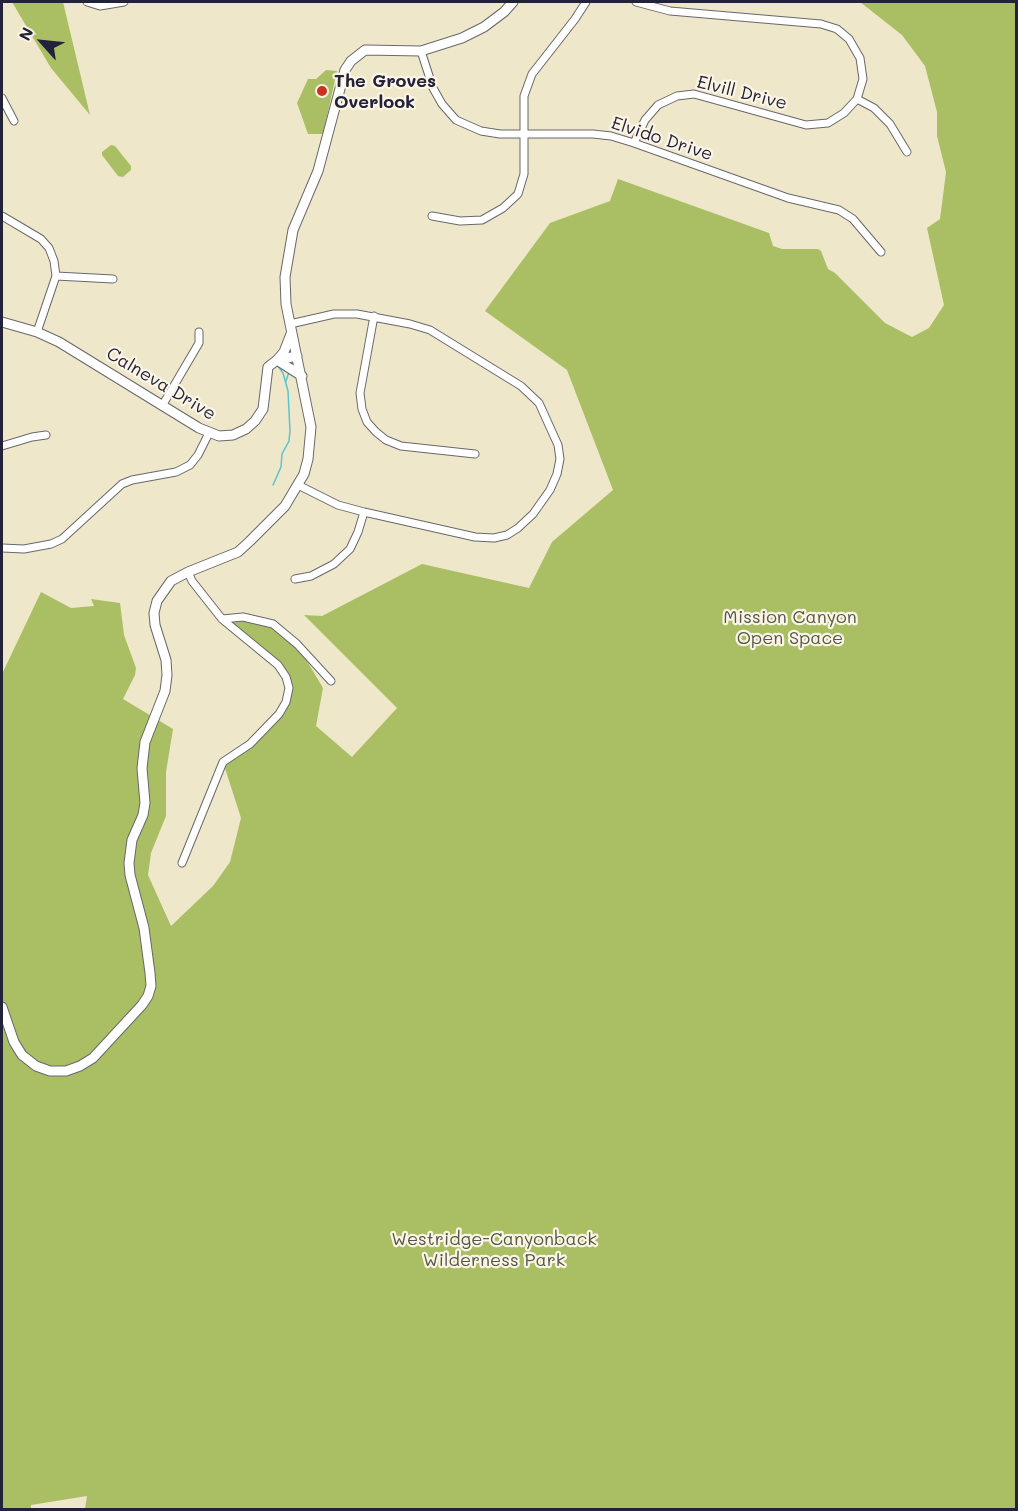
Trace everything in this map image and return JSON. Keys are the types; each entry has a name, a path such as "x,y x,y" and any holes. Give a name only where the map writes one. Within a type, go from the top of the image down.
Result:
{"main road":[{"path":"2,1007 14,1042 22,1055 36,1066 50,1071 66,1071 93,1058 148,996 151,986 150,973 144,928 130,875 130,851 145,803 142,768 145,742 165,691 167,675 166,660 154,625 154,613 157,602 171,581 238,552 285,506 298,485 308,459 309,411 286,304 285,276 294,230 318,171 345,70 351,61 365,50 421,51 462,38 484,27 513,2"},
{"name":"Calneva Drive","path":"2,322 37,332 59,342 162,406 209,433 219,436 233,435 246,429 255,421 262,409 268,368 284,352 291,327"},
{"path":"277,360 297,356"},
{"path":"277,360 302,376"}],"street":[{"path":"87,2 100,6 124,2"},
{"path":"432,216 460,221 482,220 503,208 518,194 524,174 524,96 532,74 586,2"},
{"path":"636,2 670,11 821,24 837,29 849,39 860,58 863,79 857,99 874,108 890,124 907,152"},
{"name":"Elvido Drive","path":"421,51 432,88 442,104 456,120 481,131 500,134 611,136 788,198 839,210 853,219 880,252"},
{"name":"Elvill Drive","path":"634,143 645,120 658,105 677,96 694,94 806,125 828,123 844,113 857,99"},
{"path":"2,98 14,121"},
{"path":"2,216 41,239 49,248 56,276 37,332"},
{"path":"56,276 113,279"},
{"path":"291,327 334,314 357,314 430,330 522,386 539,403 558,445 560,459 550,490 533,514 507,535 494,538 475,537 338,505 298,485"},
{"path":"374,316 360,393 362,409 367,422 386,440 401,446 475,454"},
{"path":"162,406 199,343 199,332"},
{"path":"2,548 24,549 51,544 62,539 122,484 176,472 190,465 209,433"},
{"path":"2,446 46,435"},
{"path":"295,579 311,576 334,564 350,549 364,512"},
{"path":"182,863 223,762 250,744 279,714 286,702 289,688 286,677 278,665 222,619 192,581 188,572"},
{"path":"222,619 243,617 273,624 297,644 331,681"}],"green space":[{"path":"12,2 63,2 90,115 51,68"},
{"path":"860,2 1016,2 1016,1509 85,1509 87,1496 31,1505 31,1509 2,1509 2,674 41,592 71,608 94,606 91,599 120,603 124,635 136,668 123,699 173,729 166,772 166,816 151,853 148,875 171,926 213,886 230,862 241,818 223,762 250,744 286,702 286,677 222,619 236,617 273,624 297,644 323,688 316,726 352,757 397,708 304,615 322,616 422,564 529,588 552,542 613,490 567,370 485,311 550,223 610,201 618,179 769,233 773,246 782,249 818,249 828,269 835,273 885,323 912,337 929,328 944,305 927,228 940,219 946,172 937,136 937,112 925,66 902,35"},
{"path":"326,70 337,71 323,134 308,134 297,103 308,79 316,79"},
{"path":"111,145 115,146 131,166 131,170 123,177 118,176 102,155 102,152"}],"waterway":[{"path":"273,485 281,467 282,454 289,441 290,431 288,391 283,373 278,366"},
{"path":"286,381 289,372"}],"place":[{"name":"The Groves Overlook","path":"322,91"}],"park label":[{"name":"Mission Canyon Open Space","path":"790,627"},
{"name":"Westridge-Canyonback Wilderness Park","path":"494,1249"}]}
